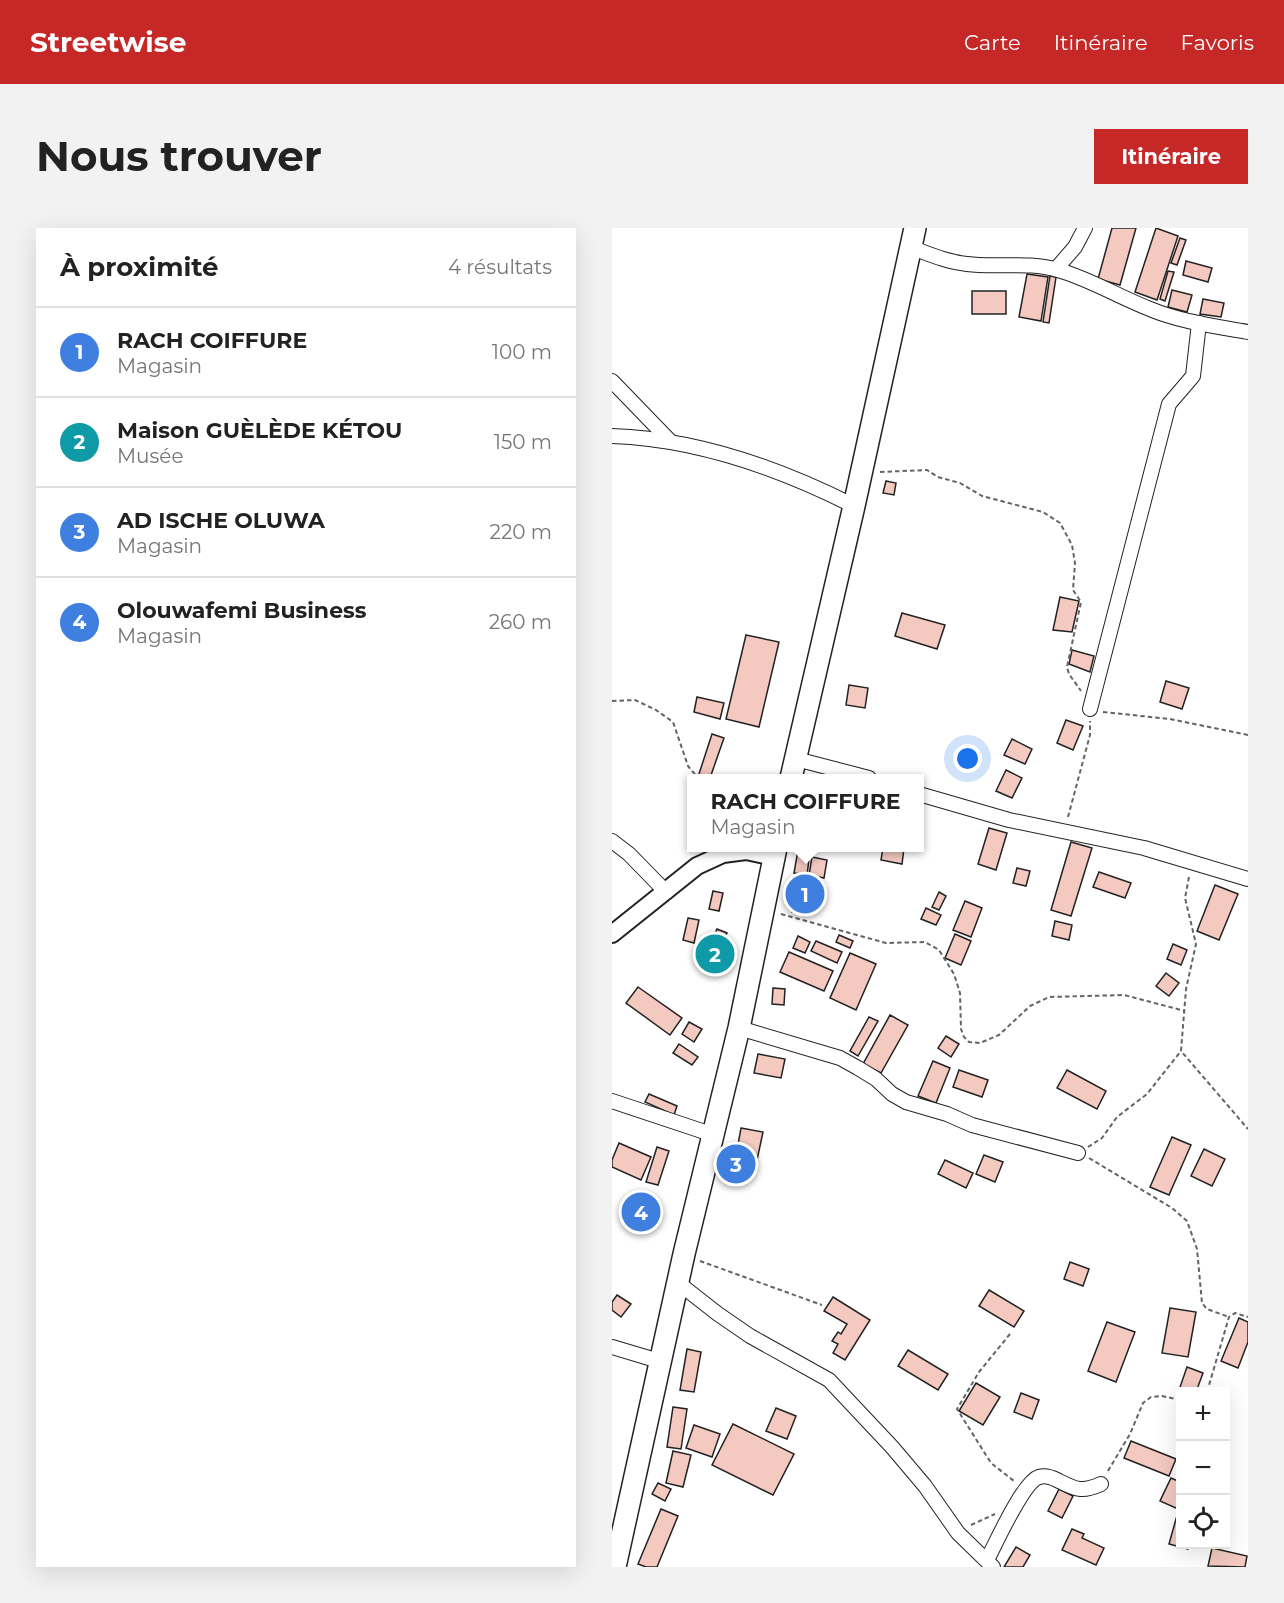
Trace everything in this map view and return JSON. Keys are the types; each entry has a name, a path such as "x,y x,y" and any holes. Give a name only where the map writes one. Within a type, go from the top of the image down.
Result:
{"main road":[{"path":"794,769 913,238"},
{"path":"615,1567 677,1282 740,1028 775,852"}],"street":[{"path":"1056,269 1075,247 1085,228"},
{"path":"913,238 947,262 1056,269 1151,310 1199,323 1248,332"},
{"path":"1090,709 1169,404 1192,376 1199,323"},
{"path":"612,381 670,441"},
{"path":"612,436 670,441 747,462 810,484 854,506"},
{"path":"794,769 836,774"},
{"path":"924,795 1009,820 1144,848 1248,879"},
{"path":"612,841 629,854 666,892"},
{"path":"612,934 697,866 723,854 738,852"},
{"path":"740,1028 840,1058 876,1079 892,1094 906,1101 972,1125 1078,1153"},
{"path":"612,1101 714,1135"},
{"path":"677,1282 718,1314 750,1335 829,1380 925,1486 958,1533 990,1563 1020,1496 1031,1480 1040,1476 1049,1476 1079,1490 1091,1489 1101,1484"},
{"path":"612,1347 659,1361"}],"path":[{"path":"862,467 885,473 899,470 927,470 938,477 960,483 982,496 1043,512 1060,523 1072,545 1075,563 1073,590 1082,602 1067,667 1069,674 1088,700 1090,709 1090,735 1064,832"},
{"path":"612,702 635,700 674,722 688,766 695,774"},
{"path":"1090,709 1170,719 1248,735"},
{"path":"1191,863 1185,898 1196,944 1186,989 1182,1051 1147,1094 1117,1117 1102,1138 1078,1153 1172,1208 1187,1221 1197,1249 1202,1304 1207,1309 1229,1317"},
{"path":"764,909 886,943 925,942 939,950 954,974 960,993 962,1029 964,1037 969,1041 980,1043 999,1035 1030,1006 1049,997 1124,995 1185,1011"},
{"path":"1182,1051 1248,1129"},
{"path":"684,1254 822,1305"},
{"path":"1209,1387 1229,1317 1235,1313 1248,1317"},
{"path":"1010,1334 979,1372 957,1409 991,1463 1012,1479 1020,1496"},
{"path":"1101,1484 1130,1434 1143,1403 1151,1397 1162,1396 1176,1399"},
{"path":"958,1533 990,1515 999,1513 1011,1515"}],"building":[{"path":"1112,228 1136,228 1120,285 1098,279"},
{"path":"1156,228 1178,236 1157,300 1135,292"},
{"path":"1180,238 1186,240 1177,265 1171,263"},
{"path":"1186,261 1212,268 1208,282 1183,275"},
{"path":"1168,271 1174,272 1165,301 1160,299"},
{"path":"1027,274 1048,277 1041,321 1019,317"},
{"path":"1050,276 1056,277 1049,323 1043,322"},
{"path":"1172,290 1192,295 1187,312 1168,307"},
{"path":"972,291 1006,291 1006,314 972,314"},
{"path":"1203,299 1224,303 1221,317 1200,314"},
{"path":"886,481 896,483 894,495 883,493"},
{"path":"1060,597 1079,601 1072,632 1053,630"},
{"path":"902,613 945,625 937,649 895,636"},
{"path":"746,635 779,642 759,727 726,719"},
{"path":"1072,650 1094,656 1090,672 1069,664"},
{"path":"1166,681 1189,688 1182,709 1160,702"},
{"path":"849,685 868,688 865,708 846,705"},
{"path":"697,697 724,703 720,719 694,712"},
{"path":"1066,720 1083,726 1073,750 1057,743"},
{"path":"712,734 724,738 711,774 699,774"},
{"path":"1012,739 1032,749 1025,764 1004,755"},
{"path":"1006,770 1022,778 1012,798 996,791"},
{"path":"989,828 1007,833 996,870 978,864"},
{"path":"1071,842 1092,848 1071,916 1051,910"},
{"path":"798,852 810,852 807,875 794,873"},
{"path":"882,852 904,852 902,864 881,860"},
{"path":"812,857 827,860 824,878 809,875"},
{"path":"1017,868 1030,871 1026,886 1013,883"},
{"path":"1099,872 1131,883 1125,898 1093,887"},
{"path":"799,877 814,880 807,915 792,912"},
{"path":"1215,885 1238,894 1219,940 1197,931"},
{"path":"713,891 723,893 719,911 709,909"},
{"path":"939,892 946,896 939,910 932,907"},
{"path":"965,901 982,908 971,937 953,930"},
{"path":"926,908 941,915 936,925 921,919"},
{"path":"688,918 699,920 694,943 683,940"},
{"path":"1055,921 1072,925 1069,940 1052,936"},
{"path":"717,929 727,933 711,969 701,965"},
{"path":"955,934 971,941 961,965 945,958"},
{"path":"839,935 853,941 850,948 836,942"},
{"path":"798,936 810,942 805,953 793,948"},
{"path":"816,941 842,952 837,963 811,951"},
{"path":"1173,944 1187,950 1181,965 1167,959"},
{"path":"789,952 833,971 824,991 780,972"},
{"path":"850,953 876,964 856,1010 830,998"},
{"path":"1166,973 1179,983 1169,996 1156,986"},
{"path":"638,987 682,1018 670,1035 626,1003"},
{"path":"773,988 785,989 784,1005 772,1004"},
{"path":"890,1015 908,1025 881,1073 863,1064"},
{"path":"869,1017 878,1021 858,1056 850,1051"},
{"path":"689,1022 702,1029 694,1042 682,1034"},
{"path":"946,1036 959,1044 951,1057 938,1048"},
{"path":"679,1044 698,1057 692,1065 673,1053"},
{"path":"758,1054 785,1059 781,1078 754,1073"},
{"path":"933,1061 950,1068 936,1103 918,1096"},
{"path":"959,1070 988,1080 982,1097 953,1087"},
{"path":"1067,1070 1106,1091 1097,1109 1057,1088"},
{"path":"649,1094 677,1106 674,1115 645,1102"},
{"path":"741,1128 763,1132 756,1165 735,1161"},
{"path":"1172,1137 1191,1145 1169,1195 1150,1187"},
{"path":"619,1143 651,1157 641,1180 612,1167 612,1160"},
{"path":"657,1147 669,1151 658,1185 646,1182"},
{"path":"1204,1149 1225,1159 1212,1186 1191,1176"},
{"path":"984,1155 1003,1162 995,1182 976,1174"},
{"path":"945,1160 973,1173 966,1188 938,1174"},
{"path":"638,1201 653,1208 648,1219 632,1213"},
{"path":"1070,1262 1089,1269 1083,1286 1064,1279"},
{"path":"989,1290 1024,1311 1014,1327 979,1306"},
{"path":"617,1295 631,1304 621,1317 612,1310 612,1302"},
{"path":"833,1297 870,1320 845,1360 833,1353 838,1344 832,1341 838,1332 841,1334 847,1324 824,1311"},
{"path":"1170,1308 1196,1312 1188,1357 1162,1353"},
{"path":"1239,1318 1248,1322 1248,1342 1238,1368 1221,1361"},
{"path":"1107,1322 1135,1332 1116,1382 1088,1371"},
{"path":"687,1349 701,1352 694,1392 680,1390"},
{"path":"908,1350 948,1374 938,1390 898,1366"},
{"path":"1187,1367 1203,1373 1198,1387 1180,1387"},
{"path":"976,1383 1000,1397 983,1425 959,1411"},
{"path":"1021,1393 1039,1400 1032,1419 1014,1412"},
{"path":"673,1407 687,1409 681,1449 667,1447"},
{"path":"776,1408 796,1416 787,1439 766,1431"},
{"path":"733,1424 794,1454 773,1495 712,1465"},
{"path":"694,1425 720,1434 712,1457 686,1448"},
{"path":"1131,1441 1176,1459 1169,1476 1124,1458"},
{"path":"673,1451 691,1455 683,1487 666,1483"},
{"path":"1171,1478 1176,1480 1176,1508 1160,1501"},
{"path":"658,1483 671,1489 665,1501 652,1494"},
{"path":"1059,1489 1073,1496 1062,1518 1048,1511"},
{"path":"661,1509 678,1516 657,1567 646,1567 638,1564"},
{"path":"1176,1519 1176,1546 1169,1544"},
{"path":"1072,1529 1084,1534 1082,1538 1104,1548 1096,1565 1062,1550"},
{"path":"1016,1547 1030,1555 1023,1567 1004,1567"},
{"path":"1212,1549 1247,1556 1245,1567 1208,1566"}],"place":[{"name":"RACH COIFFURE","path":"805,894"},
{"name":"Maison GUÈLÈDE KÉTOU","path":"715,954"},
{"name":"AD ISCHE OLUWA","path":"736,1164"},
{"name":"Olouwafemi Business","path":"641,1212"}]}
